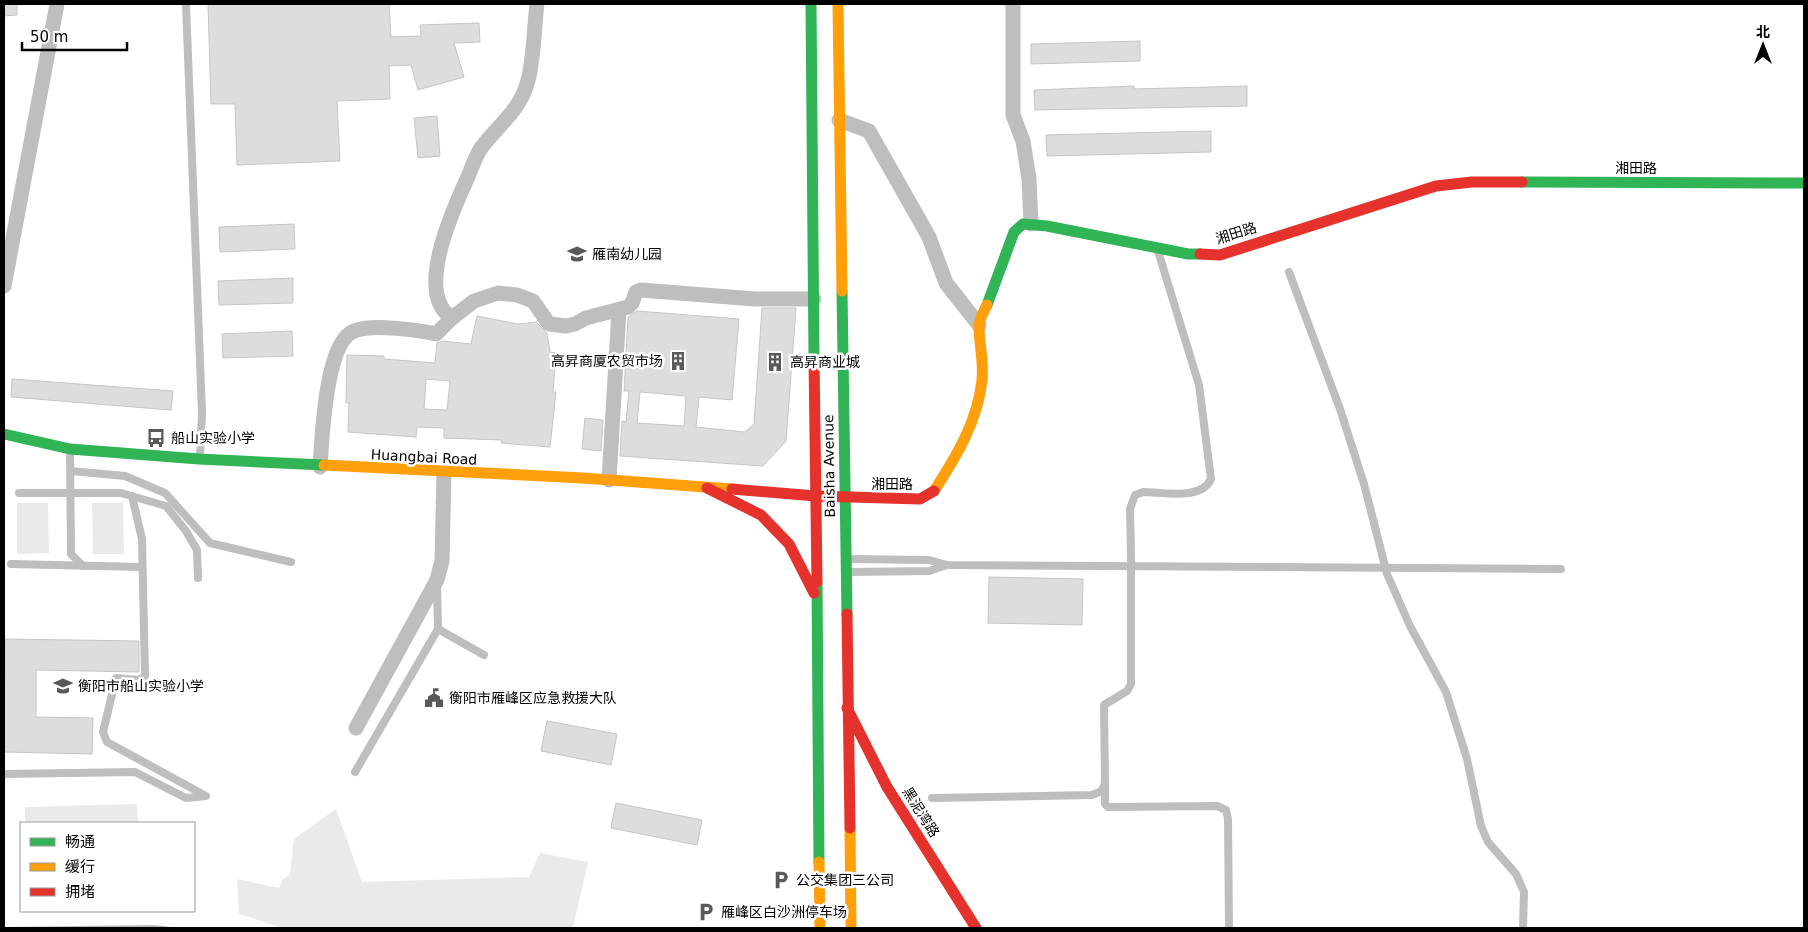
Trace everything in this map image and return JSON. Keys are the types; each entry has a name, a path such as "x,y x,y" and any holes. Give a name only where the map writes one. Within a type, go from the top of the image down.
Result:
{"main road":[{"name":"Baisha Avenue","path":"811,4 820,928"},
{"name":"Baisha Avenue","path":"838,4 851,928"},
{"name":"湘田路","path":"844,498 920,499 934,491 965,441 977,407 982,381 983,354 979,325 1014,232 1024,224 1188,254 1220,255 1436,186 1472,182 1804,183"},
{"name":"Huangbai Road","path":"4,434 70,449 200,459 320,467 609,480 844,498"},
{"path":"707,488 761,515 784,538 807,575 817,602"},
{"name":"黑泥湾路","path":"847,708 887,787 976,928"}],"street":[{"path":"4,286 57,4"},
{"path":"452,318 446,315 436,297 436,272 443,240 455,206 480,149 514,113 528,83 537,4"},
{"path":"1013,4 1013,115 1023,141 1029,179 1031,224"},
{"path":"839,120 869,131 929,237 946,283 979,325"},
{"path":"320,467 324,398 341,345 346,337 353,332 370,329 409,328 436,334 452,318 474,301 498,293 517,295 533,301 549,324 557,326 575,324 586,318 631,306 636,292 643,289 755,299 814,299"},
{"path":"609,480 619,310"},
{"path":"356,728 437,580 442,561 444,473"}],"lane":[{"path":"186,4 202,414 200,459"},
{"path":"1158,249 1199,385 1211,479 1208,485 1196,492 1144,492 1135,495 1130,509 1130,684 1127,691 1104,705 1105,804 1108,807 1217,806 1226,810 1228,819 1230,928"},
{"path":"1289,272 1340,409 1364,484 1386,568 1410,626 1446,692 1467,758 1480,826 1488,842 1516,874 1524,892 1523,928"},
{"path":"61,565 71,554 70,449"},
{"path":"71,471 125,476 165,493 210,543 291,562"},
{"path":"18,493 121,493 166,506 186,530 197,550 198,578"},
{"path":"4,774 134,772 186,798 206,796 107,742 103,732 116,678 138,680 145,676 142,539 132,496"},
{"path":"71,554 83,566"},
{"path":"845,559 929,560 947,565 1561,569"},
{"path":"11,564 142,567"},
{"path":"845,572 929,571 947,565"},
{"path":"355,772 438,629 437,580"},
{"path":"438,629 484,655"},
{"path":"932,798 1096,794 1102,791 1105,782"}],"shaded area":[{"path":"17,503 48,503 49,553 17,554"},
{"path":"92,503 123,503 124,554 93,554"},
{"path":"137,804 138,822 25,822 25,807"},
{"path":"336,809 362,882 529,877 540,853 588,862 573,928 282,928 239,914 237,879 279,888 282,880 290,874 294,839"},
{"path":"154,925 180,928 4,928 4,927"}],"building":[{"path":"4,4 17,4 17,15 4,16"},
{"path":"208,4 389,4 391,37 421,36 420,25 479,23 480,42 454,43 464,77 418,90 411,65 389,66 390,99 337,101 340,161 237,165 235,104 211,104"},
{"path":"1140,41 1140,61 1031,64 1031,44"},
{"path":"1134,86 1134,89 1247,86 1247,106 1035,110 1034,90"},
{"path":"437,116 440,156 418,158 414,118"},
{"path":"1211,131 1211,152 1047,156 1046,135"},
{"path":"294,224 295,249 220,252 219,227"},
{"path":"293,278 293,303 219,305 218,281"},
{"path":"762,308 796,308 786,441 763,466 620,456 622,421 626,422 629,391 624,391 628,317 637,311 739,319 732,400 699,397 696,427 745,432 754,424","holes":["640,392 686,396 684,426 637,423"]},
{"path":"477,316 518,324 536,322 547,333 550,352 556,353 553,392 556,392 550,447 501,443 502,440 444,438 444,428 417,427 416,437 348,432 349,403 346,403 347,355 384,356 384,359 435,363 437,343 442,341 471,344","holes":["426,379 450,381 447,410 424,409"]},
{"path":"292,331 293,356 223,358 222,334"},
{"path":"12,379 173,391 171,410 11,397"},
{"path":"585,418 603,420 601,451 582,449"},
{"path":"989,577 1083,579 1082,625 988,623"},
{"path":"5,639 139,641 139,672 36,670 36,717 93,718 92,754 4,752"},
{"path":"547,721 617,734 611,765 541,751"},
{"path":"616,803 702,820 697,845 611,828"}],"traffic: fast":[{"path":"811,4 814,359"},
{"path":"1522,182 1804,183"},
{"path":"987,305 1014,232 1023,224 1047,226 1188,254 1200,254"},
{"path":"842,291 847,614"},
{"path":"4,434 70,449 199,459 324,465"},
{"path":"817,582 819,862"}],"traffic: slow":[{"path":"838,4 842,291"},
{"path":"934,491 958,452 976,410 982,380 979,324 987,305"},
{"path":"324,465 583,478 732,489"},
{"path":"850,828 851,928"},
{"path":"819,862 820,928"}],"traffic: jam":[{"path":"1200,254 1220,255 1436,186 1472,182 1522,182"},
{"path":"814,359 817,582"},
{"path":"707,488 761,515 789,544 814,593"},
{"path":"732,489 816,496 920,499 934,491"},
{"path":"847,614 850,828"},
{"path":"847,708 887,787 976,928"}],"place":[{"name":"雁南幼儿园","path":"577,254"},
{"name":"高昇商厦农贸市场","path":"678,361"},
{"name":"高昇商业城","path":"775,362"},
{"name":"船山实验小学","path":"156,438"},
{"name":"衡阳市船山实验小学","path":"63,686"},
{"name":"衡阳市雁峰区应急救援大队","path":"434,698"},
{"name":"公交集团三公司","path":"781,880"},
{"name":"雁峰区白沙洲停车场","path":"706,912"}]}
